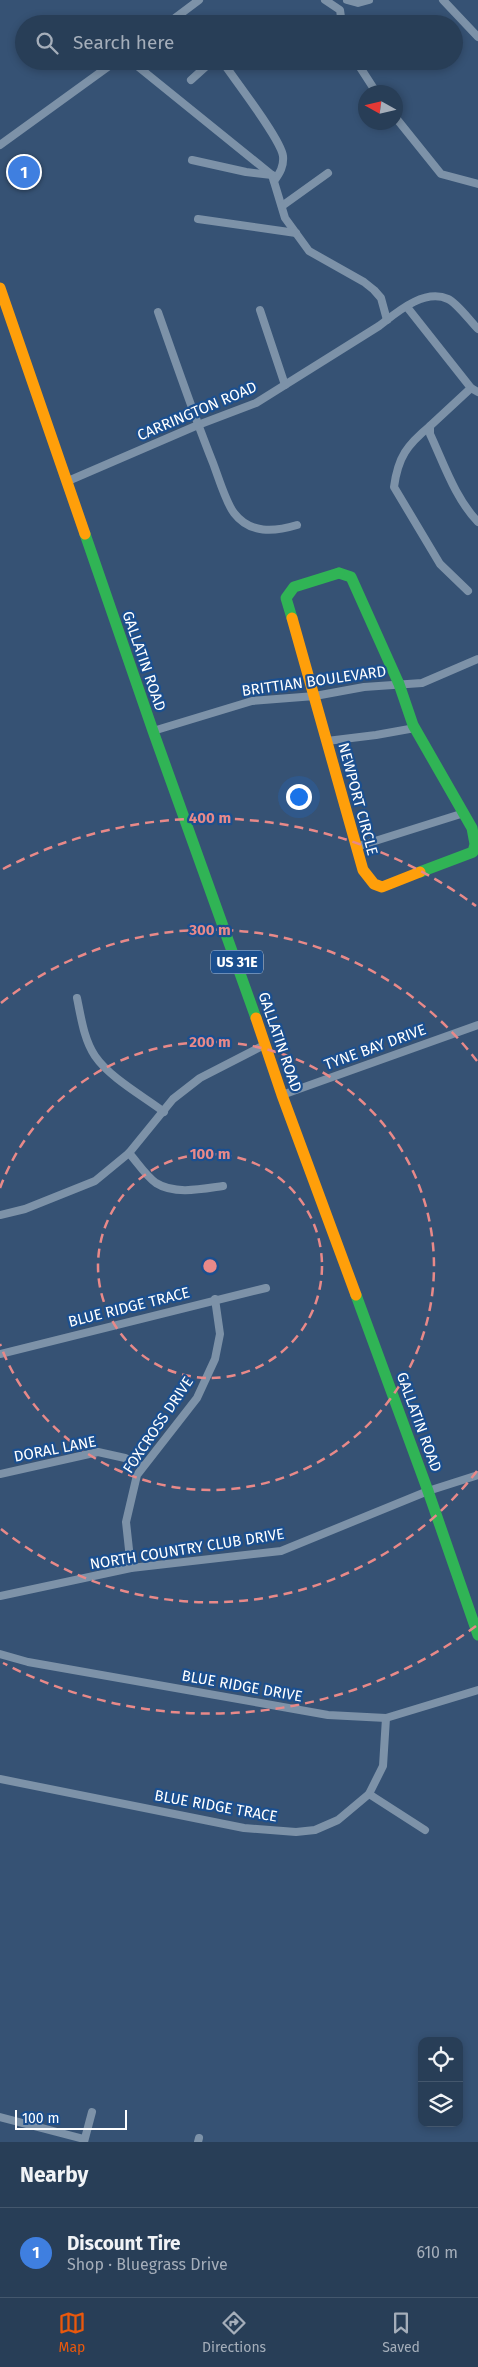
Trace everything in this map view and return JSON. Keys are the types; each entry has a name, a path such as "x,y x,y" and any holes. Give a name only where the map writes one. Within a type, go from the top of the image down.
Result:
{"main road":[{"name":"GALLATIN ROAD","path":"0,288 153,731 266,1044 282,1095 428,1491 478,1635"},
{"name":"NEWPORT CIRCLE","path":"339,573 350,577 399,684 415,728 464,813 475,836 473,852 382,887 374,884 363,870 356,848 315,696 286,598 294,587 339,573"}],"street":[{"path":"179,15 199,0"},
{"path":"325,0 340,10"},
{"path":"341,15 340,10 347,0 358,3 369,0"},
{"path":"443,0 457,15"},
{"path":"463,21 478,37"},
{"path":"0,145 104,70"},
{"path":"142,70 273,178 285,218 309,251 364,282 374,290 381,298 387,320"},
{"path":"191,80 202,70"},
{"path":"228,70 272,132 283,155 282,170 273,178"},
{"path":"362,70 371,85"},
{"path":"403,127 441,174 478,184"},
{"path":"192,160 273,178"},
{"path":"282,206 328,173"},
{"path":"198,219 296,233"},
{"name":"CARRINGTON ROAD","path":"68,481 198,425 256,403 407,307 430,296 448,299 478,329"},
{"path":"407,307 474,390 409,443 399,461 394,487 440,564 468,591"},
{"path":"260,310 285,385"},
{"path":"158,312 198,425 234,513 251,526 262,530 297,525"},
{"path":"430,426 430,434 458,494 469,512 478,522"},
{"name":"BRITTIAN BOULEVARD","path":"153,731 252,701 315,696 364,687 422,683 478,660"},
{"path":"327,741 415,728"},
{"path":"356,848 464,813"},
{"path":"77,998 87,1039 95,1056 108,1070 164,1112"},
{"name":"TYNE BAY DRIVE","path":"282,1095 478,1025"},
{"path":"0,1215 25,1209 95,1181 129,1153 173,1100 200,1078 266,1044"},
{"path":"129,1153 155,1182 174,1189 200,1190 223,1186"},
{"name":"BLUE RIDGE TRACE","path":"0,1354 215,1299 266,1288"},
{"name":"FOXCROSS DRIVE","path":"132,1568 126,1522 137,1475 197,1398 215,1359 220,1334 215,1299"},
{"name":"DORAL LANE","path":"0,1474 98,1452 125,1458 143,1466"},
{"name":"NORTH COUNTRY CLUB DRIVE","path":"0,1596 132,1568 281,1551 428,1491 478,1475"},
{"name":"BLUE RIDGE DRIVE","path":"0,1654 28,1662 328,1715 386,1718 478,1690"},
{"name":"BLUE RIDGE TRACE","path":"0,1779 244,1828 296,1832 315,1830 338,1820 369,1794 383,1766 386,1718"},
{"path":"369,1794 425,1830"},
{"path":"0,2117 84,2141 92,2112"}],"traffic: fast":[{"path":"85,534 153,731 256,1018"},
{"path":"339,573 351,577 399,684 413,725 472,828 475,844 473,852 420,872"},
{"path":"292,618 286,598 294,587 339,573"},
{"path":"356,1295 428,1491 478,1635"}],"traffic: slow":[{"path":"0,288 85,534"},
{"path":"292,618 363,870 374,884 382,887 420,872"},
{"path":"256,1018 282,1095 356,1295"}],"place":[{"name":"Discount Tire","path":"24,172"}]}
